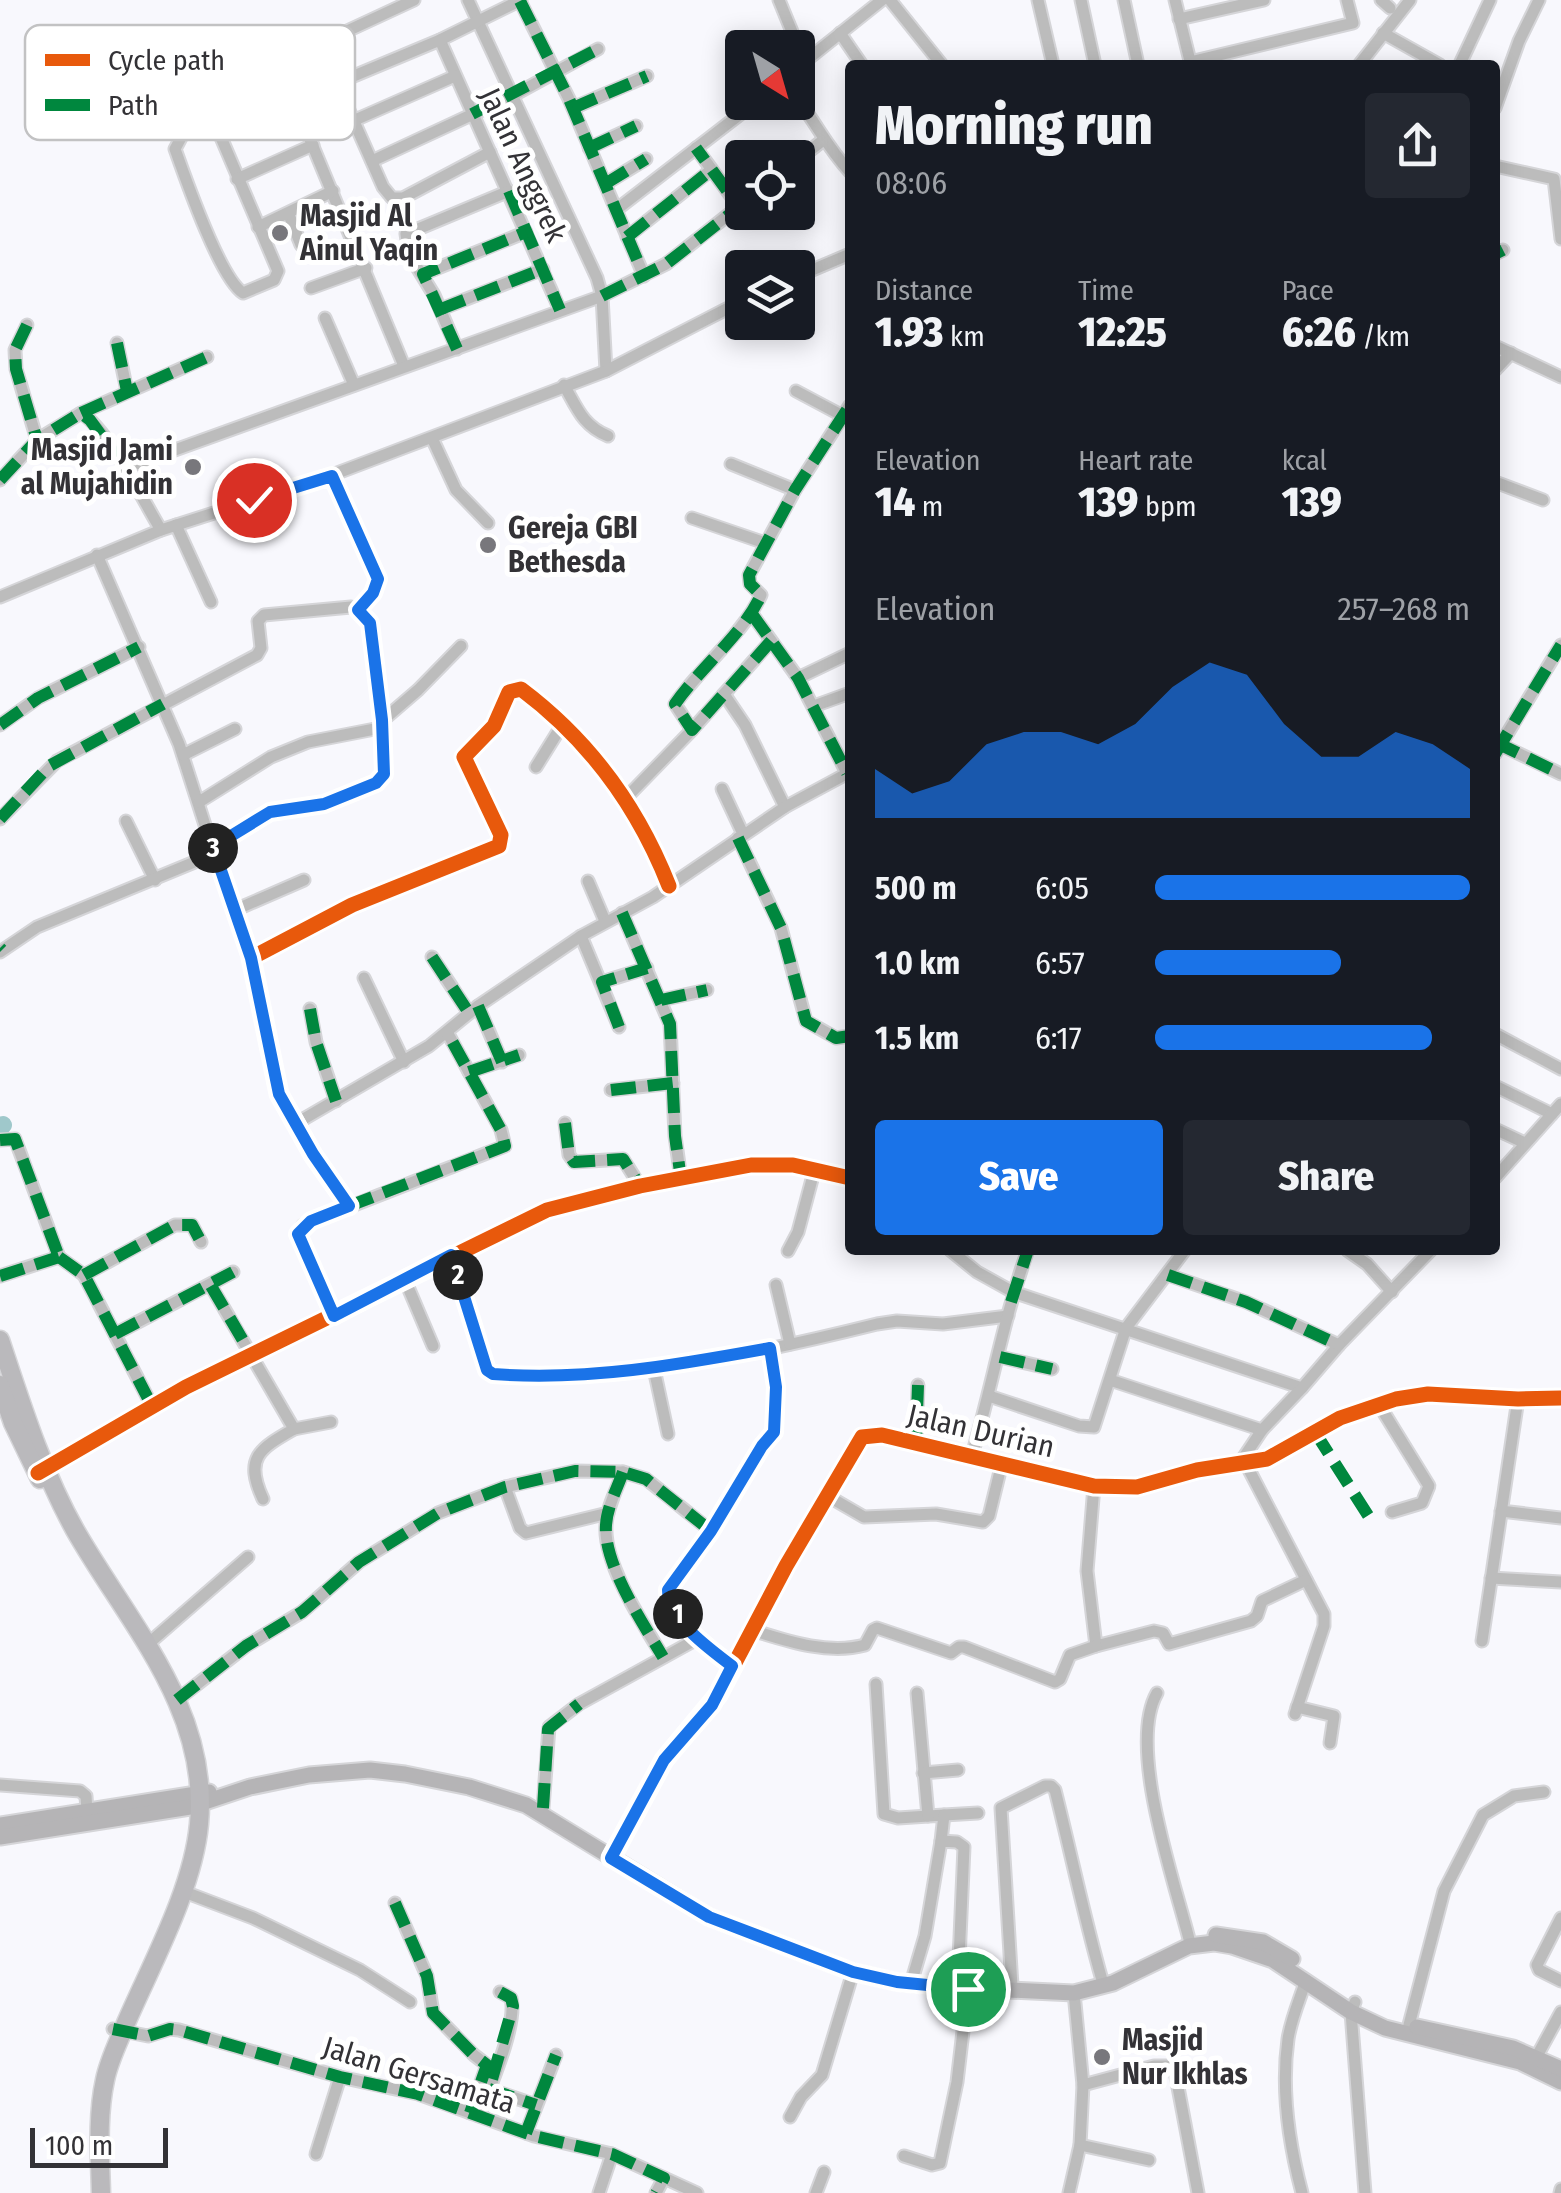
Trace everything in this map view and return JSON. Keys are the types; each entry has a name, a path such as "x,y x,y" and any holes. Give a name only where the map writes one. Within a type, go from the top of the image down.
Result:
{"highway":[{"path":"0,1340 74,1550 144,1656 174,1714 195,1800 174,1887 93,2091 90,2193"},
{"path":"0,1385 13,1423 148,1644 178,1700 191,1735 196,1841 182,1890 118,2030 105,2080 100,2133 101,2193"}],"main road":[{"path":"0,1837 195,1800 346,1763 427,1771 544,1808 709,1917 853,1972 897,1982 1065,1985 1102,1980 1189,1939 1215,1935 1263,1942 1385,2028 1520,2062 1561,2082"},
{"path":"311,1771 370,1770 469,1787 535,1809 730,1922 853,1967 912,1980 1074,1993 1113,1982 1189,1946 1202,1944 1252,1951 1353,2007 1537,2056 1561,2068"},
{"path":"0,1824 88,1810 195,1800"}],"street":[{"path":"355,27 414,0"},
{"path":"468,0 597,278 602,296 606,371"},
{"path":"355,75 440,40 521,0 573,108 644,276"},
{"path":"779,0 789,30"},
{"path":"815,53 840,33 890,4 910,0"},
{"path":"1038,0 1052,60"},
{"path":"1080,0 1094,60"},
{"path":"1124,0 1137,60"},
{"path":"1175,0 1189,60"},
{"path":"1179,20 1224,4 1264,0"},
{"path":"1206,60 1353,24 1347,0"},
{"path":"1363,60 1410,0"},
{"path":"1462,60 1490,0"},
{"path":"1500,82 1540,0"},
{"path":"890,4 938,60"},
{"path":"840,33 859,60"},
{"path":"1382,33 1431,60"},
{"name":"Jalan Anggrek","path":"440,40 560,310"},
{"path":"372,161 514,95 598,48"},
{"path":"455,76 355,120 372,161 392,198 403,198 490,152"},
{"path":"573,108 647,76"},
{"path":"616,210 733,120"},
{"path":"812,120 822,141 845,166"},
{"path":"589,148 636,126"},
{"path":"180,140 175,149 214,245 239,292 250,292 278,272 222,140"},
{"path":"311,140 404,366"},
{"path":"815,147 822,141"},
{"path":"238,179 313,145"},
{"path":"696,148 725,186"},
{"path":"605,184 646,159"},
{"path":"1500,167 1554,179 1560,230"},
{"path":"627,237 712,170"},
{"path":"258,228 333,191"},
{"path":"458,348 423,274 409,254 405,237 427,222 508,191"},
{"path":"289,215 302,245"},
{"path":"124,468 602,296 666,264 725,218"},
{"path":"423,274 526,232"},
{"path":"815,269 845,256"},
{"path":"311,288 366,268"},
{"path":"441,309 543,269"},
{"path":"0,598 161,530 332,476 606,371 725,310"},
{"path":"325,318 354,384"},
{"path":"27,325 15,350 16,368 38,440"},
{"path":"117,343 127,390"},
{"path":"1500,348 1561,377"},
{"path":"1500,365 1512,353"},
{"path":"0,480 38,440 81,413 207,357"},
{"path":"564,385 584,422 608,436"},
{"path":"796,391 845,411"},
{"path":"81,413 124,468 161,530"},
{"path":"692,730 674,704 752,614 761,595 750,584 749,575 795,490 845,413"},
{"path":"432,438 456,490 488,523"},
{"path":"730,464 795,490"},
{"path":"332,476 377,574 378,584 358,610"},
{"path":"1500,484 1543,500"},
{"path":"692,518 765,543"},
{"path":"176,525 211,602"},
{"path":"96,555 163,704 199,802 251,958 279,1094 349,1206"},
{"path":"1,950 47,922 155,880 213,851 270,812 324,804 376,783 384,774 384,764 370,623 352,607 260,617 261,648 257,654 49,766 3,811"},
{"path":"752,614 798,678 845,767"},
{"path":"624,800 771,641"},
{"path":"0,724 38,698 138,646"},
{"path":"199,802 271,757 308,742 381,724 460,646"},
{"path":"1500,742 1561,646"},
{"path":"798,678 845,655"},
{"path":"251,958 352,905 499,846 501,835 465,760 466,752 488,734 509,692 518,688 564,722 624,800 646,834 670,886"},
{"path":"724,694 745,726 785,807"},
{"path":"814,706 845,695"},
{"path":"536,767 564,722"},
{"path":"183,755 235,729"},
{"path":"1500,748 1561,774"},
{"path":"295,1124 404,1062 581,936 670,886 785,807 845,775"},
{"path":"722,789 776,913 806,1021 836,1038 845,1037"},
{"path":"126,821 155,880"},
{"path":"235,910 304,880"},
{"path":"588,881 605,921"},
{"path":"622,913 670,1024 681,1179"},
{"path":"581,936 620,1027"},
{"path":"432,958 474,1010 502,1062"},
{"path":"602,982 647,968"},
{"path":"364,978 404,1062"},
{"path":"661,1000 708,990"},
{"path":"310,1009 316,1042 336,1102"},
{"path":"334,1316 298,1234 311,1221 506,1146 447,1032"},
{"path":"1500,1037 1561,1069"},
{"path":"468,1072 520,1055"},
{"path":"611,1090 673,1083"},
{"path":"1500,1088 1556,1109 1500,1172"},
{"path":"565,1122 572,1160 584,1163 624,1158 640,1186"},
{"path":"1500,1130 1525,1143"},
{"path":"0,1140 15,1139 59,1257 84,1275 153,1408"},
{"path":"43,1470 251,1354 546,1210 640,1186 751,1165 815,1168 845,1177"},
{"path":"788,1251 798,1232 815,1168"},
{"path":"84,1275 175,1225 192,1225 201,1242"},
{"path":"451,1255 490,1373 574,1376 654,1370 897,1321 944,1324 1008,1316"},
{"path":"956,1255 1013,1292 1302,1388"},
{"path":"972,1454 1000,1358 1013,1292 1026,1255"},
{"path":"990,1396 1090,1429 1099,1420 1126,1328 1182,1255"},
{"path":"1354,1255 1392,1292"},
{"path":"1330,1743 1334,1716 1296,1710 1324,1626 1324,1614 1243,1464 1262,1430 1426,1255"},
{"path":"0,1276 59,1257"},
{"path":"116,1334 234,1272"},
{"path":"1168,1275 1246,1302 1339,1345"},
{"path":"405,1280 432,1346"},
{"path":"776,1285 790,1344"},
{"path":"210,1286 294,1429"},
{"path":"732,1666 697,1640 668,1601 668,1590 774,1432 776,1387 770,1348"},
{"path":"1000,1358 1052,1369"},
{"path":"654,1370 668,1434"},
{"path":"1110,1380 1262,1430"},
{"path":"916,1443 918,1386"},
{"name":"Jalan Durian","path":"612,1854 664,1760 712,1705 826,1495 862,1437 882,1435 972,1454 1094,1486 1146,1486 1197,1470 1243,1464 1282,1452 1340,1418 1378,1403 1428,1394 1518,1400 1561,1398"},
{"path":"1482,1641 1518,1400"},
{"path":"1378,1403 1430,1486 1422,1503 1392,1512"},
{"path":"263,1499 253,1478 253,1468 270,1443 294,1429 331,1422"},
{"path":"826,1495 864,1517 936,1514 982,1522 991,1508 1002,1464"},
{"path":"178,1700 246,1646 302,1612 359,1562 438,1513 533,1478 575,1472 623,1472 646,1479 711,1531"},
{"path":"623,1472 608,1513 607,1540 622,1584 664,1657"},
{"path":"1094,1486 1086,1571 1096,1646"},
{"path":"505,1487 520,1528 526,1534 608,1513"},
{"path":"1501,1510 1561,1518"},
{"path":"148,1644 248,1557"},
{"path":"1490,1578 1561,1582"},
{"path":"752,1630 799,1643 840,1648 865,1645 877,1628 950,1653 964,1648 1055,1682 1070,1655 1154,1630 1163,1632 1169,1644 1251,1622 1258,1616 1262,1601 1306,1580"},
{"path":"544,1808 550,1727 579,1704 697,1640"},
{"path":"876,1684 884,1814 898,1818 978,1813"},
{"path":"918,1693 928,1816"},
{"path":"1158,1693 1147,1725 1148,1767 1189,1939"},
{"path":"924,1774 958,1770"},
{"path":"0,1785 80,1791 86,1796 88,1810"},
{"path":"1012,1986 1000,1808 1045,1786 1055,1790 1102,1980"},
{"path":"1409,2025 1444,1891 1483,1815 1514,1796 1544,1792"},
{"path":"912,1980 925,1936 944,1815"},
{"path":"904,2156 932,2165 940,2163 957,2082 963,1985 964,1847 941,1841"},
{"path":"182,1890 253,1918 360,1970 410,2002"},
{"path":"395,1904 426,1976 433,2013 474,2055 491,2066"},
{"path":"1561,1918 1538,1965 1540,1970 1561,1980"},
{"path":"790,2117 801,2097 822,2074 853,1972"},
{"path":"1302,2193 1292,2158 1286,2072 1289,2036 1306,1980"},
{"path":"474,2114 514,2004 500,1992"},
{"path":"1069,2193 1080,2144 1084,2085 1074,1993"},
{"path":"1353,2007 1365,2193"},
{"path":"1537,2056 1561,2012"},
{"name":"Jalan Gersamata","path":"118,2030 148,2036 178,2030 340,2077 411,2092 526,2133 612,2154 697,2193"},
{"path":"526,2133 556,2055"},
{"path":"474,2114 490,2089 491,2066"},
{"path":"1084,2085 1154,2066 1174,2066 1198,2193"},
{"path":"316,2154 340,2077"},
{"path":"490,2089 536,2106"},
{"path":"1080,2144 1149,2160"},
{"path":"599,2193 612,2154"},
{"path":"816,2193 824,2172"},
{"path":"656,2193 664,2178"}],"marked path":[{"path":"520,1 569,99 644,276"},
{"path":"472,114 598,49"},
{"path":"573,108 647,76"},
{"path":"589,148 636,126"},
{"path":"602,296 666,264 739,207 696,148"},
{"path":"605,184 646,159"},
{"path":"627,237 711,170"},
{"path":"509,191 560,310"},
{"path":"457,349 423,274 526,232"},
{"path":"441,309 543,269"},
{"path":"27,325 15,350 16,369 37,440"},
{"path":"117,343 127,391"},
{"path":"81,413 207,357"},
{"path":"0,480 37,440 81,413 125,468"},
{"path":"771,641 692,730 675,704 753,609 761,595 750,584 749,575 795,490 845,413"},
{"path":"752,614 798,678 845,769"},
{"path":"1500,746 1561,645"},
{"path":"0,725 38,698 139,647"},
{"path":"0,819 49,766 163,704"},
{"path":"1500,744 1561,774"},
{"path":"738,838 781,928 806,1021 836,1038 845,1037"},
{"path":"622,913 670,1024 681,1179"},
{"path":"432,957 469,1013"},
{"path":"619,1027 602,982 647,968"},
{"path":"661,1000 707,990"},
{"path":"478,1006 502,1062"},
{"path":"310,1009 316,1042 336,1101"},
{"path":"349,1206 505,1146 501,1130 447,1032"},
{"path":"469,1072 519,1055"},
{"path":"611,1090 673,1083"},
{"path":"565,1123 569,1155 574,1162 623,1159 640,1186"},
{"path":"0,1140 15,1139 59,1257"},
{"path":"84,1275 175,1225 192,1225 201,1242"},
{"path":"1011,1302 1026,1255"},
{"path":"59,1257 84,1275 153,1408"},
{"path":"0,1276 59,1257"},
{"path":"115,1334 233,1272"},
{"path":"1168,1275 1246,1302 1339,1345"},
{"path":"211,1286 251,1354"},
{"path":"1000,1357 1052,1369"},
{"path":"916,1443 918,1385"},
{"path":"1315,1432 1369,1517"},
{"path":"177,1700 246,1646 302,1612 359,1562 438,1513 505,1487 575,1471 623,1472 646,1479 711,1531"},
{"path":"623,1472 608,1512 607,1541 626,1594 663,1657"},
{"path":"543,1808 548,1729 579,1704"},
{"path":"395,1903 427,1976 433,2013 487,2065 470,2113"},
{"path":"492,2079 513,2006 511,1998 500,1992"},
{"path":"113,2029 148,2036 179,2030 340,2077 418,2094 534,2136 612,2154 664,2178 656,2193"},
{"path":"526,2133 556,2055"},
{"path":"489,2089 536,2105"}],"cycle path":[{"path":"349,1206 313,1155 279,1094 251,958 352,905 499,846 501,835 464,757 494,726 509,692 521,689 590,753 626,802 669,886"},
{"path":"38,1473 186,1387 547,1210 640,1186 751,1165 793,1165 845,1177"},
{"path":"611,1858 664,1760 718,1695 786,1566 862,1437 882,1435 1094,1486 1137,1487 1197,1470 1267,1459 1340,1418 1396,1399 1428,1394 1561,1398"}],"place":[{"name":"Masjid Al Ainul Yaqin","path":"280,233"},
{"name":"Masjid Jami al Mujahidin","path":"193,467"},
{"name":"Gereja GBI Bethesda","path":"488,545"},
{"name":"Masjid Nur Ikhlas","path":"1102,2057"}],"route":[{"path":"254,500 332,476 378,579 373,593 358,610 370,623 384,774 376,783 324,804 270,812 213,847 251,958 279,1094 349,1206 303,1225 298,1234 334,1316 451,1255 487,1370 493,1374 592,1376 654,1370 770,1348 776,1387 774,1432 667,1595 697,1640 732,1666 712,1705 664,1760 611,1858 709,1917 853,1972 897,1982 968,1989"}]}
